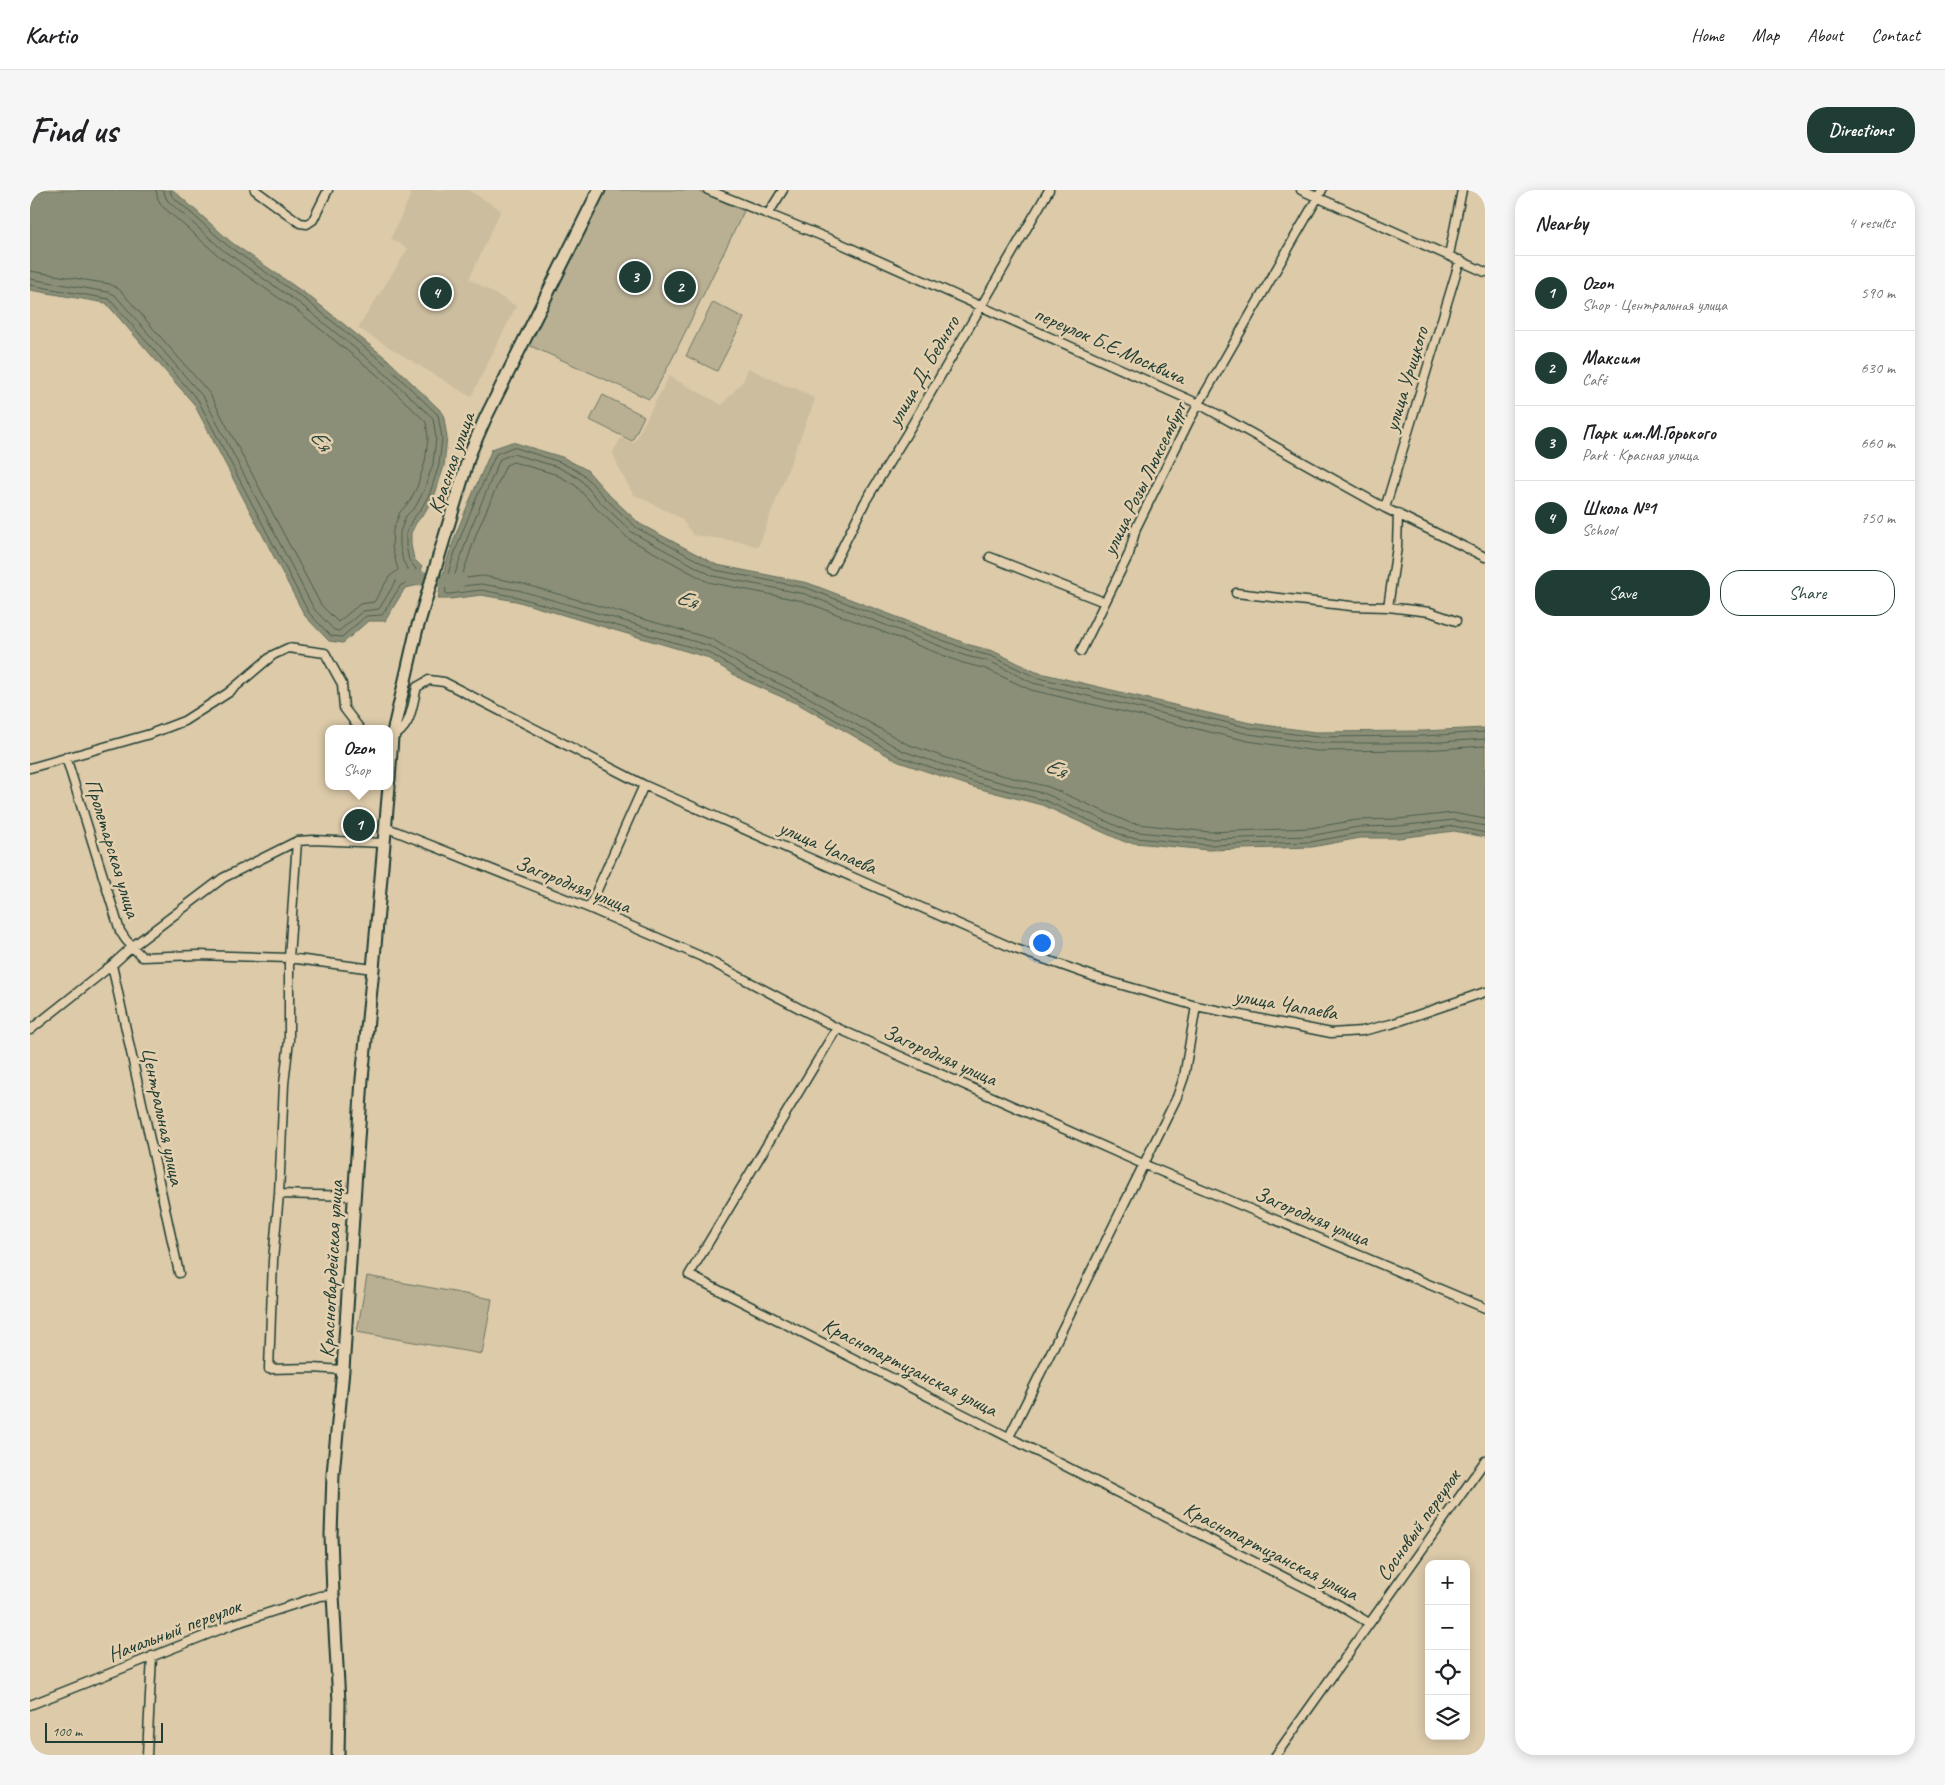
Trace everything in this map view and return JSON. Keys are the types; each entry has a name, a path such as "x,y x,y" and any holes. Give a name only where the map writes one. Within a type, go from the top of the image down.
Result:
{"street":[{"path":"255,190 300,223 307,224 313,220 328,190"},
{"name":"Красная улица","path":"393,730 416,632 470,453 485,419 599,190"},
{"name":"переулок Б.Е.Москвича","path":"708,190 837,242 1200,404 1385,508 1485,558"},
{"path":"768,214 783,190"},
{"name":"улица Д. Бедного","path":"831,570 865,502 1049,190"},
{"path":"1301,190 1320,194 1485,272"},
{"path":"1449,255 1462,190"},
{"name":"улица Розы Люксембург","path":"1081,651 1128,554 1136,528 1189,421 1320,194"},
{"name":"улица Урицкого","path":"1385,508 1460,260"},
{"path":"1388,607 1397,547 1398,514"},
{"path":"990,557 1104,602"},
{"path":"1236,593 1351,606 1388,607 1430,612 1456,621"},
{"name":"Пролетарская улица","path":"30,768 150,734 184,721 228,693 272,655 288,648 326,653 342,684 344,708 357,725"},
{"name":"улица Чапаева","path":"393,737 400,734 407,725 417,687 429,680 444,682 644,785 1013,948 1101,979 1196,1006 1331,1033 1362,1031 1392,1024 1485,992"},
{"name":"Пролетарская улица","path":"66,757 120,931 133,946"},
{"path":"589,908 644,785"},
{"name":"Красногвардейская улица","path":"338,1755 339,1702 331,1536 333,1474 343,1370 362,1079 388,790"},
{"name":"Загородняя улица","path":"385,827 589,908 700,956 837,1028 1143,1164 1485,1308"},
{"path":"297,841 289,958 289,1040 273,1260 269,1369 313,1368 343,1370"},
{"path":"31,1026 223,878 297,841 383,843"},
{"path":"133,946 142,957 198,955 289,958 373,969"},
{"name":"Центральная улица","path":"112,965 179,1273"},
{"path":"1008,1437 1184,1077 1196,1006"},
{"name":"Краснопартизанская улица","path":"837,1028 689,1275 1339,1605 1369,1623"},
{"path":"279,1194 353,1196"},
{"name":"Сосновый переулок","path":"1276,1755 1485,1461"},
{"name":"Начальный переулок","path":"30,1706 234,1624 320,1596 333,1595"},
{"path":"147,1755 152,1656"}],"shaded area":[{"path":"413,190 468,190 501,210 469,279 516,306 471,397 358,328 408,249 391,238"},
{"path":"603,190 696,190 744,211 672,359 649,399 524,343"},
{"path":"713,302 744,318 717,371 686,356"},
{"path":"748,368 788,387 794,387 815,399 758,547 743,542 693,535 681,518 633,494 620,471 613,452 621,438 634,443 669,376 722,405 744,380"},
{"path":"603,395 644,416 632,441 590,420"},
{"path":"367,1276 492,1299 482,1354 357,1332"}],"water":[{"path":"30,190 173,190 231,242 310,297 387,359 443,413 447,437 444,466 435,494 411,533 414,559 422,567 419,585 405,588 385,621 368,621 343,643 329,641 305,616 194,404 106,303 30,290"},
{"path":"512,442 562,457 587,470 609,495 640,524 717,565 808,583 970,645 993,651 1036,672 1250,723 1315,732 1423,731 1485,728 1485,837 1454,831 1399,838 1360,838 1312,847 1208,850 1125,842 1042,805 973,787 899,762 800,705 741,679 706,657 516,601 481,595 438,599 453,541 492,449"}],"waterway":[{"name":"Ея","path":"402,576 456,582 460,580"}],"place":[{"name":"Парк им.М.Горького","path":"635,277"},
{"name":"Максим","path":"680,287"},
{"name":"Школа №1","path":"436,293"},
{"name":"Ozon","path":"359,825"}]}
